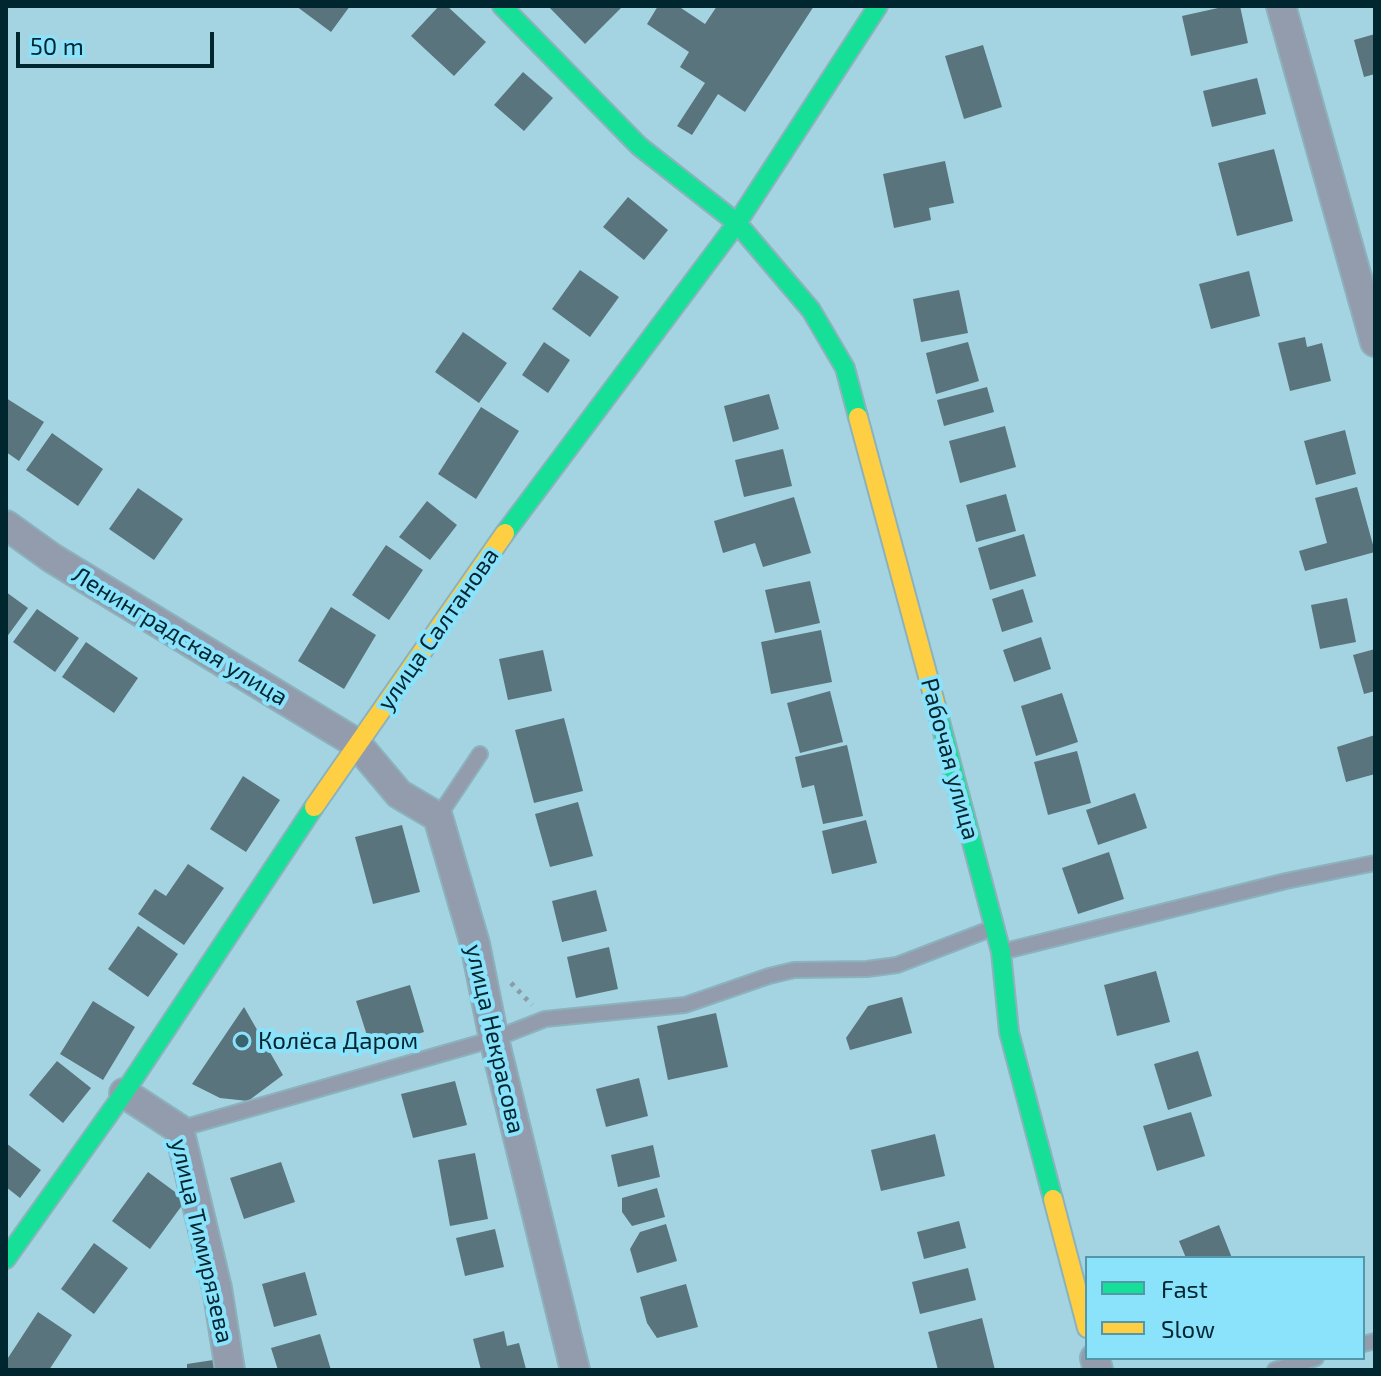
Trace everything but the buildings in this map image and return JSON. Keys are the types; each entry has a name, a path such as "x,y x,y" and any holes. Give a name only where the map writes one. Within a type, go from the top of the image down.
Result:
{"main road":[{"name":"Рабочая улица","path":"502,6 639,146 737,223 811,310 845,368 995,927 1001,952 1009,1032 1085,1320"},
{"name":"улица Салтанова","path":"6,1259 124,1093 356,743 534,493 737,223 878,6"}],"street":[{"path":"1281,6 1375,342"},
{"name":"Ленинградская улица","path":"6,525 52,558 356,743"},
{"path":"356,743 399,794 438,817"},
{"name":"улица Некрасова","path":"438,817 475,944 494,1039 575,1370"},
{"name":"улица Тимирязева","path":"124,1093 179,1129 217,1288 230,1370"}],"lane":[{"path":"438,817 480,754"},
{"path":"1001,952 1286,881 1375,863"},
{"path":"179,1129 494,1039 545,1019 685,1005 794,970 867,969 897,965 995,927"},
{"path":"1275,1370 1309,1360"}],"traffic: fast":[{"path":"502,6 639,146 737,223 811,310 845,368 858,417"},
{"path":"505,533 737,223 878,6"},
{"path":"937,710 1001,952 1009,1032 1053,1199"},
{"path":"6,1259 124,1093 314,807"}],"traffic: slow":[{"path":"858,417 937,710"},
{"path":"314,807 505,533"},
{"path":"1053,1199 1085,1320"}],"place":[{"name":"Колёса Даром","path":"242,1041"}]}
